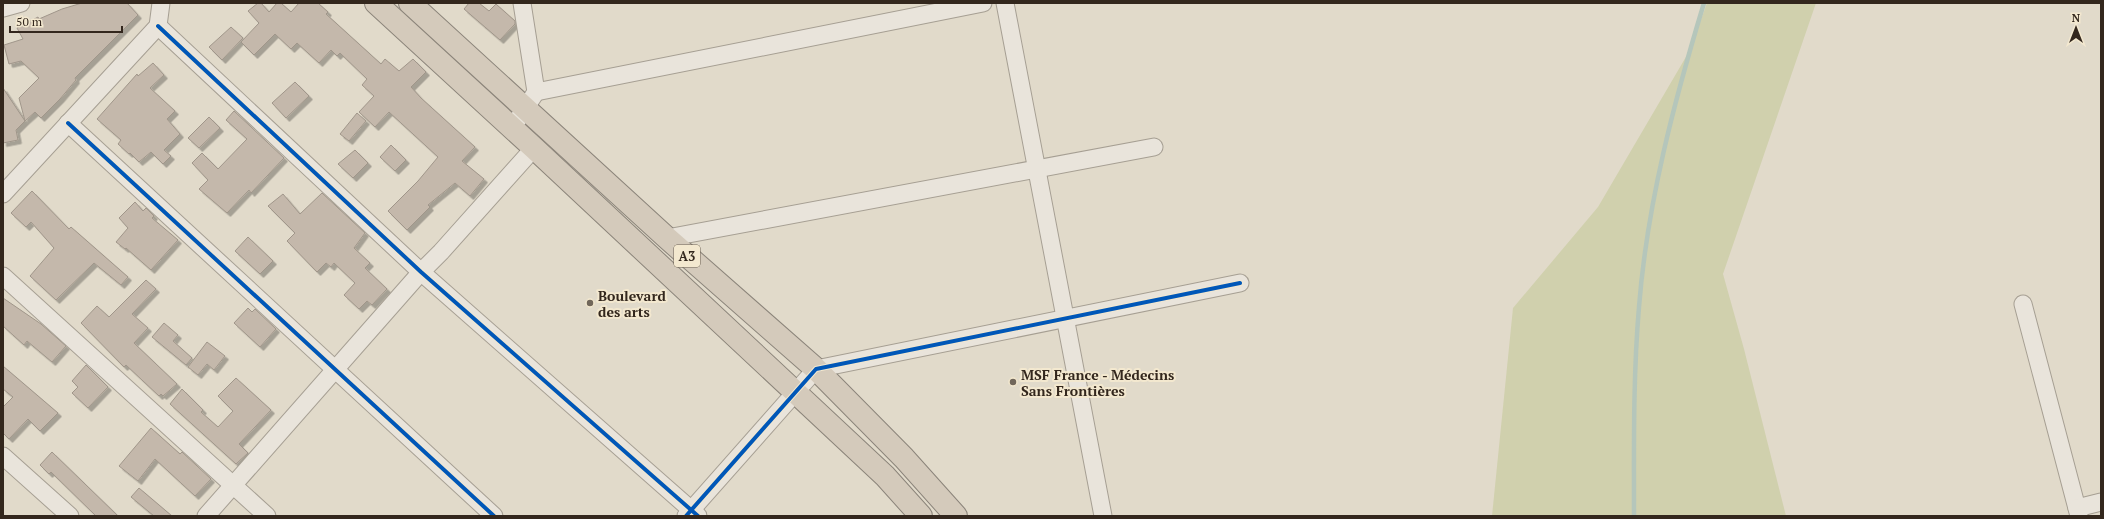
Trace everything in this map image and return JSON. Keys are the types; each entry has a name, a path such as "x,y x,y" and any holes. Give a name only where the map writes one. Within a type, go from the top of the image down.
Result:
{"highway":[{"name":"A3","path":"376,3 534,148 885,476 920,516"},
{"name":"A3","path":"410,3 531,101 667,238 816,369 904,458 956,516"}],"street":[{"path":"3,8 21,3"},
{"path":"3,194 158,26 161,3"},
{"path":"512,128 531,101 522,3"},
{"path":"531,101 983,3"},
{"path":"1005,3 1038,169 1064,317 1103,516"},
{"path":"158,26 421,272 692,514 794,392 816,369 1064,317 1240,283"},
{"path":"68,123 494,516"},
{"path":"667,238 1154,147"},
{"path":"206,516 421,272 441,252 534,148"},
{"path":"3,276 267,516"},
{"path":"2023,304 2078,512 2101,502"},
{"path":"3,456 70,516"}],"green space":[{"path":"1707,3 1816,3 1723,274 1744,349 1786,516 1492,516 1513,308 1598,207 1690,50"}],"building":[{"path":"82,3 127,3 138,15 75,78 76,80 60,99 41,118 35,112 25,121 19,98 39,78 21,61 9,64 4,45 23,39 17,28 38,17 39,19 62,9"},
{"path":"258,3 261,3 269,12 277,3 281,3 291,12 299,3 318,3 328,12 326,14 381,64 385,59 399,71 413,59 426,72 411,87 475,147 462,161 484,179 470,196 455,183 428,205 430,207 407,230 388,211 418,181 438,157 389,112 375,127 359,112 374,96 362,85 367,79 340,53 337,56 331,50 319,63 297,43 291,49 275,34 254,55 241,42 259,23 248,11"},
{"path":"469,3 479,3 489,11 496,4 515,21 515,24 500,40 464,9"},
{"path":"231,27 243,38 222,60 209,47"},
{"path":"153,63 164,75 150,88 175,111 167,119 180,134 164,150 171,156 163,164 151,152 139,162 118,144 121,140 97,119 137,74 138,76"},
{"path":"295,82 309,96 286,118 272,103"},
{"path":"3,88 25,121 16,130 18,140 3,143"},
{"path":"234,111 284,158 251,193 249,190 227,213 199,189 208,180 192,163 202,153 218,169 247,139 226,120"},
{"path":"357,113 366,121 349,141 340,134"},
{"path":"209,117 220,128 199,148 188,138"},
{"path":"391,145 406,160 395,171 380,157"},
{"path":"355,150 368,163 353,178 338,164"},
{"path":"32,191 69,229 71,227 128,277 121,285 94,263 56,300 30,276 54,248 31,222 26,227 11,213"},
{"path":"322,193 365,233 354,248 370,263 365,268 387,289 372,305 367,301 359,309 344,295 355,283 334,263 331,267 326,263 317,272 287,241 295,233 268,206 283,194 300,214"},
{"path":"135,202 143,211 146,208 154,216 152,218 178,240 151,270 126,248 125,249 116,242 128,228 119,218"},
{"path":"248,237 273,261 260,274 235,251"},
{"path":"146,280 156,289 132,314 148,328 134,343 177,384 163,396 161,394 159,396 126,365 124,367 81,323 97,306 109,317"},
{"path":"3,298 41,324 66,346 52,362 27,341 24,345 3,326"},
{"path":"248,308 252,312 255,309 276,329 260,347 234,323"},
{"path":"164,323 178,335 173,341 192,358 186,365 152,337"},
{"path":"207,342 225,356 214,370 207,364 198,375 188,367"},
{"path":"86,365 108,387 88,408 72,393 78,387 72,381"},
{"path":"3,366 58,413 40,431 28,419 9,439 3,433 3,407 13,397 3,389"},
{"path":"236,378 271,410 239,444 248,453 236,464 170,404 182,389 203,410 201,412 218,427 233,411 218,396"},
{"path":"151,428 180,454 182,452 211,479 195,496 155,459 138,481 119,466"},
{"path":"52,452 118,516 96,516 51,472 49,474 40,465"},
{"path":"139,488 172,516 154,516 131,497"}],"waterway":[{"path":"1634,516 1634,412 1636,359 1639,307 1648,230 1672,116 1704,3"}],"cycle path":[{"path":"158,26 421,272 698,516"},
{"path":"68,123 494,516"},
{"path":"686,516 816,369 1240,283"}],"place":[{"name":"Boulevard des arts","path":"590,303"},
{"name":"MSF France - Médecins Sans Frontières","path":"1013,382"}]}
